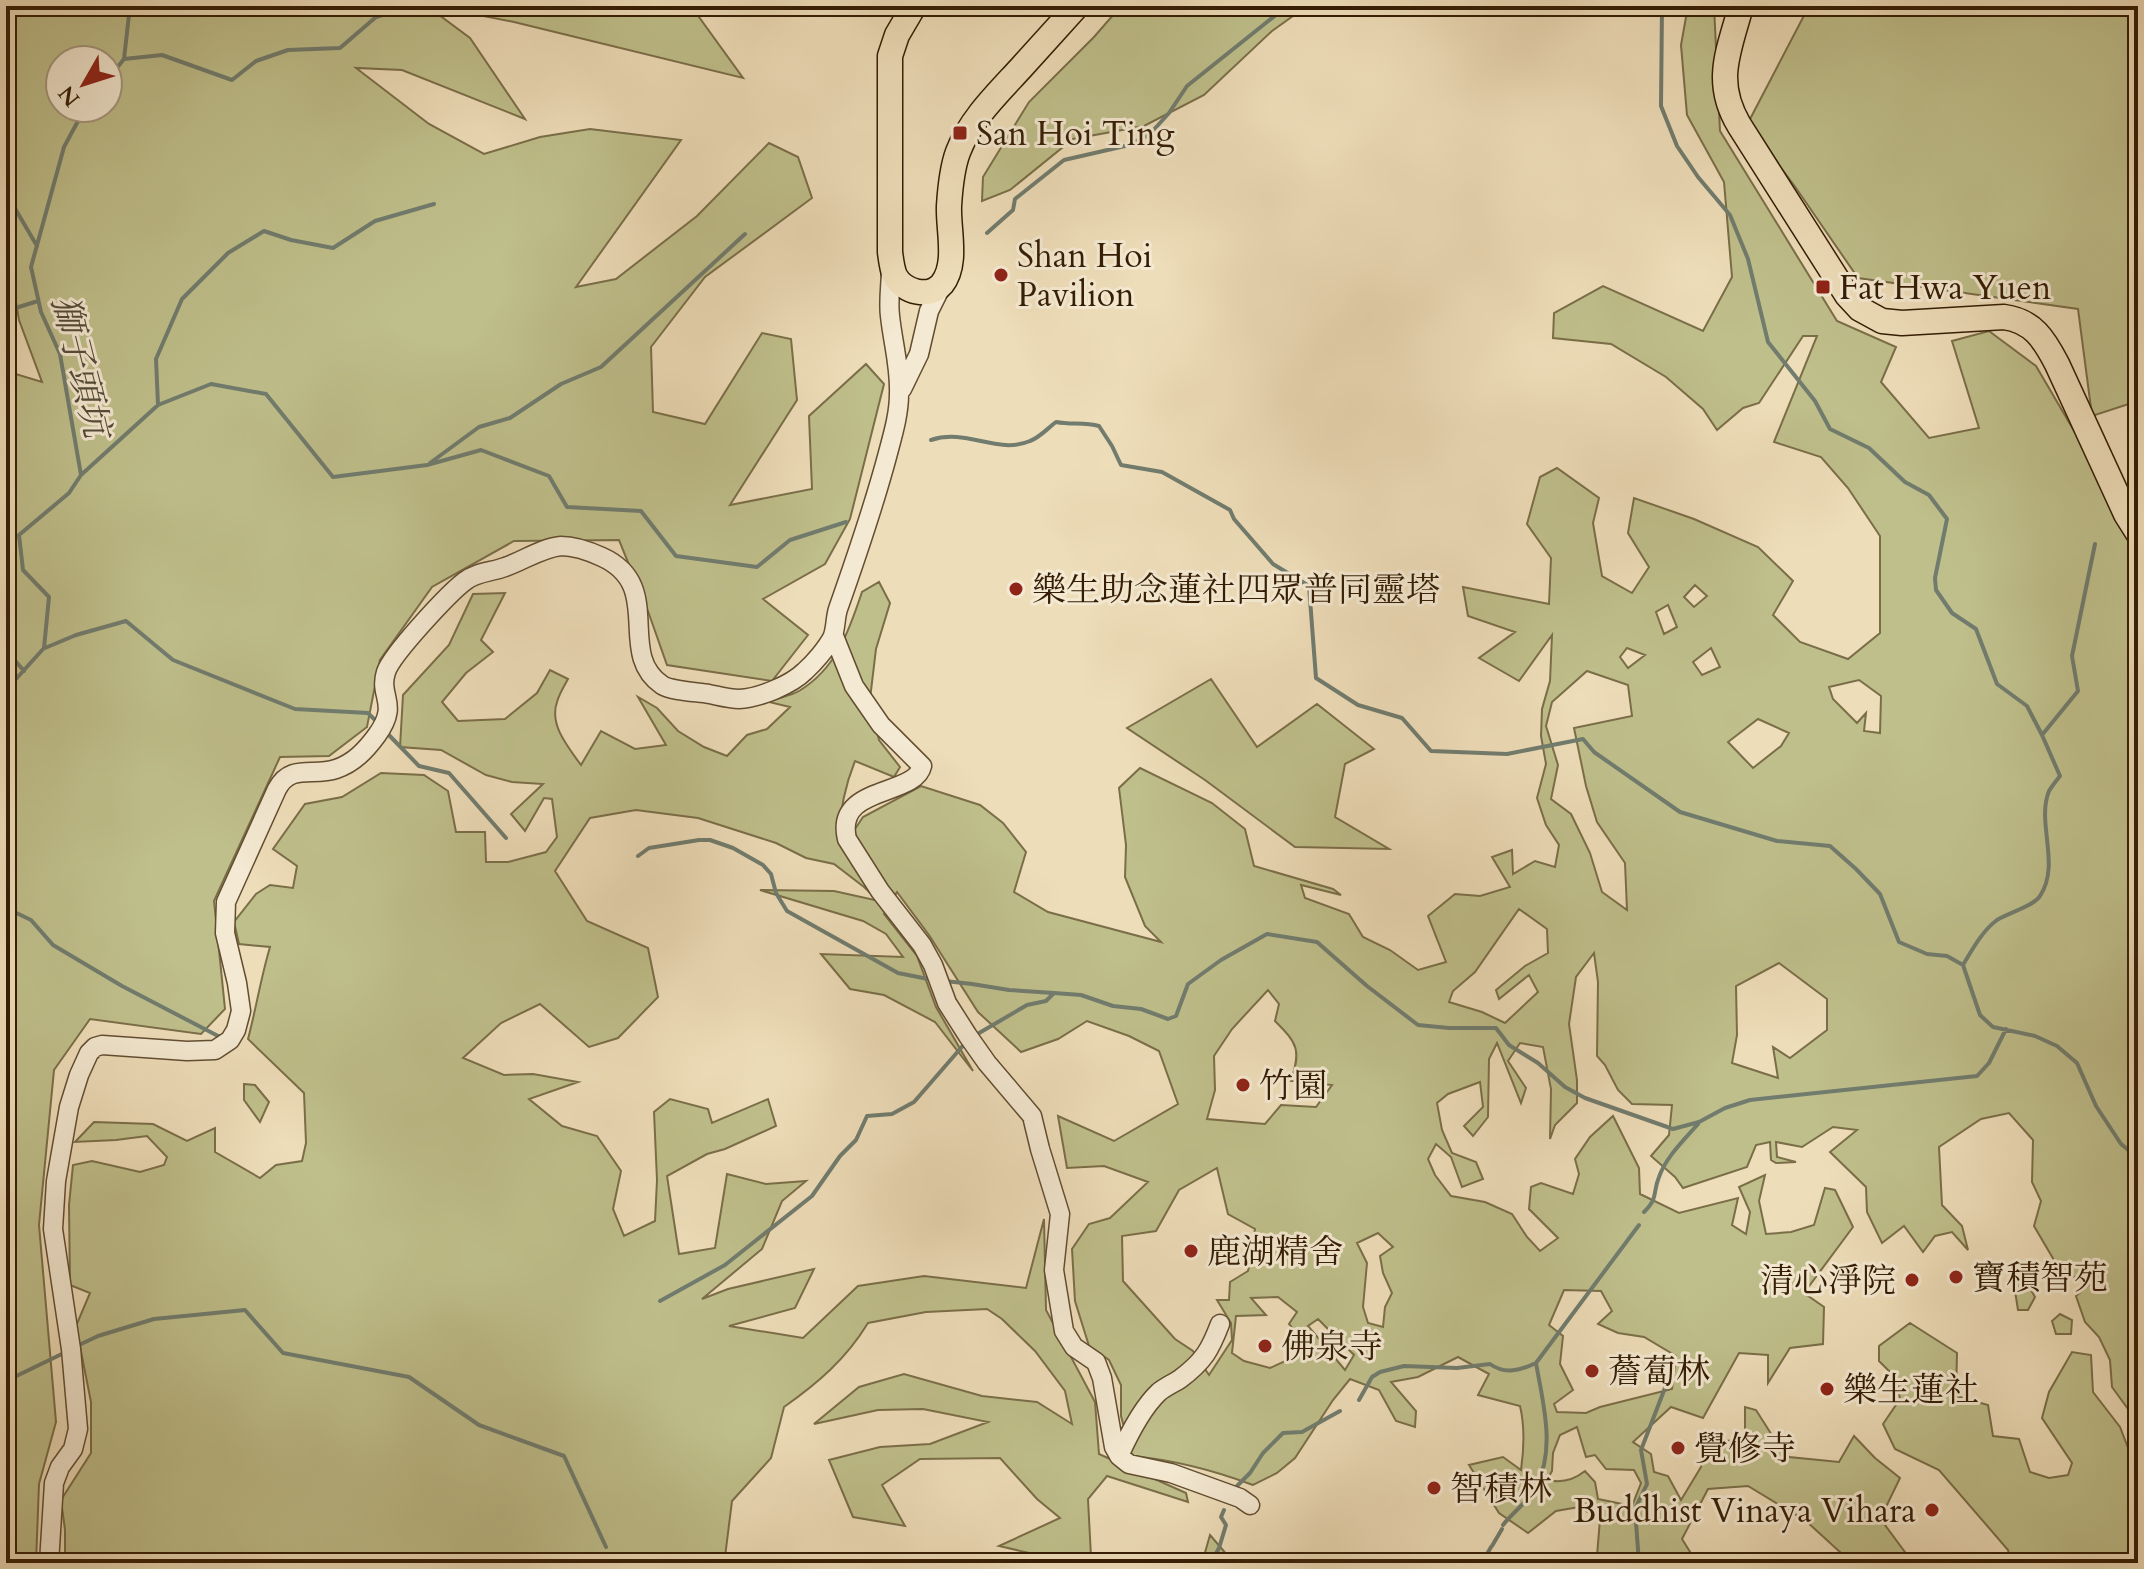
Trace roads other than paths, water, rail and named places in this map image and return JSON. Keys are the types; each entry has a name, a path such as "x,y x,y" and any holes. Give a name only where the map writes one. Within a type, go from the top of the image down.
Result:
{"main road":[{"path":"914,6 897,35 890,56 891,259 899,281 913,290 929,292 944,281 951,259 949,205 956,159 963,140 992,100 1077,6"},
{"path":"1741,6 1726,62 1727,102 1847,295 1860,309 1882,321 1902,323 2004,317 2020,320 2032,327 2052,354 2126,514 2138,533"}],"street":[{"path":"891,259 889,312 898,357 899,396 895,426 877,495 837,613 834,636 854,686 881,725 922,766 922,772 911,782 884,789 859,802 846,823 847,839 880,891 922,945 947,1003 968,1036 1032,1116 1060,1214 1054,1270 1064,1331 1074,1347 1096,1362 1102,1378 1114,1447 1119,1456 1129,1464 1171,1473 1240,1498 1250,1505"},
{"path":"899,396 919,354 929,311 944,281"},
{"path":"49,1563 54,1483 60,1467 73,1449 78,1429 71,1349 53,1229 56,1181 69,1107 79,1075 95,1047 215,1050 230,1040 241,1011 225,933 226,902 281,782 293,772 332,770 354,760 385,724 389,713 385,674 425,622 465,581 475,575 520,562 550,548 576,547 610,560 624,571 635,591 640,617 639,645 646,669 664,686 740,699 764,693 789,683 806,671 834,636"},
{"path":"1119,1456 1127,1437 1155,1397 1191,1371 1210,1351 1220,1324"}],"waterway":[{"name":"獅子頭坑","path":"124,59 130,6"},
{"path":"124,59 162,55 232,80 256,61 288,50 340,48 376,17 412,6"},
{"path":"987,233 1013,210 1015,199 1064,160 1125,146 1149,135 1187,86 1287,6"},
{"path":"1662,6 1661,106 1677,146 1730,215 1748,259 1768,342 1815,401 1830,429 1869,448 1905,482 1929,495 1947,519 1935,578 1936,590 1952,613 1976,629 1997,684 2027,706 2042,735"},
{"name":"獅子頭坑","path":"6,690 44,648 49,597 23,570 19,535 69,493 81,475 60,354 41,312 31,267 64,147 76,124"},
{"path":"6,193 37,246"},
{"path":"158,405 156,359 182,299 228,253 264,231 333,248 375,221 434,204"},
{"path":"430,463 479,427 510,418 561,384 601,367 745,234"},
{"path":"6,311 38,301"},
{"path":"81,475 158,405 211,384 266,394 333,477 427,465 481,450 549,476 567,507 641,511 676,556 757,567 790,540 846,522"},
{"path":"931,440 957,437 1006,445 1037,438 1056,422 1099,426 1121,465 1162,472 1230,510 1234,519 1273,564 1309,586 1316,678 1358,705 1402,718 1431,751 1507,754 1583,739 1594,752 1680,812 1777,841 1830,846 1880,894 1899,942 1927,954 1947,956 1963,965 1980,1015 1993,1027 2035,1036 2057,1046 2077,1063 2096,1106 2121,1144 2138,1158"},
{"path":"1963,965 1992,924 2037,900 2046,884 2049,857 2046,803 2049,791 2060,776 2042,735 2078,691 2072,656 2095,544"},
{"path":"45,648 76,635 126,621 173,660 295,709 368,713 377,722"},
{"path":"6,650 24,671"},
{"path":"385,731 419,766 449,773 506,838"},
{"path":"638,856 649,848 699,840 710,840 733,848 763,865 771,874 776,893 787,911 898,973 933,980"},
{"path":"6,908 31,920 53,945 122,986 220,1037"},
{"path":"974,1036 1027,1005 1046,1001 1054,993 1081,995 1113,1006 1141,1009 1168,1019 1176,1016 1188,984 1221,960 1267,934 1317,942 1418,1025 1496,1028 1509,1045 1538,1063 1565,1087 1585,1098 1673,1129 1699,1122 1725,1108 1750,1100 1977,1076 1989,1063 2006,1029"},
{"path":"945,981 1054,993"},
{"path":"660,1301 725,1265 812,1196 840,1156 856,1140 867,1116 892,1114 914,1102 967,1041"},
{"path":"1644,1212 1653,1199 1666,1163 1698,1124"},
{"path":"1503,1525 1533,1492 1542,1472 1547,1442 1536,1363 1639,1225"},
{"path":"77,1346 98,1336 154,1319 245,1310 283,1353 409,1377 479,1425 564,1456 606,1547"},
{"path":"6,1381 66,1352"},
{"path":"1359,1400 1372,1377 1404,1366 1457,1368 1490,1364 1513,1370 1536,1363"},
{"path":"1639,1563 1635,1509 1647,1484 1641,1450 1670,1375"},
{"path":"1233,1490 1283,1433 1302,1432 1340,1411"},
{"path":"1211,1563 1226,1525 1221,1517 1224,1510"},
{"path":"1492,1546 1502,1529"},
{"path":"1482,1563 1491,1547"}],"place":[{"name":"San Hoi Ting","path":"960,133"},
{"name":"Shan Hoi Pavilion","path":"1001,275"},
{"name":"Fat Hwa Yuen","path":"1823,287"},
{"name":"樂生助念蓮社四眾普同靈塔","path":"1016,589"},
{"name":"竹園","path":"1243,1085"},
{"name":"鹿湖精舍","path":"1191,1251"},
{"name":"寶積智苑","path":"1956,1277"},
{"name":"清心淨院","path":"1912,1280"},
{"name":"佛泉寺","path":"1265,1346"},
{"name":"薝蔔林","path":"1592,1371"},
{"name":"樂生蓮社","path":"1827,1389"},
{"name":"覺修寺","path":"1678,1448"},
{"name":"智積林","path":"1434,1488"},
{"name":"Buddhist Vinaya Vihara","path":"1932,1510"}]}
